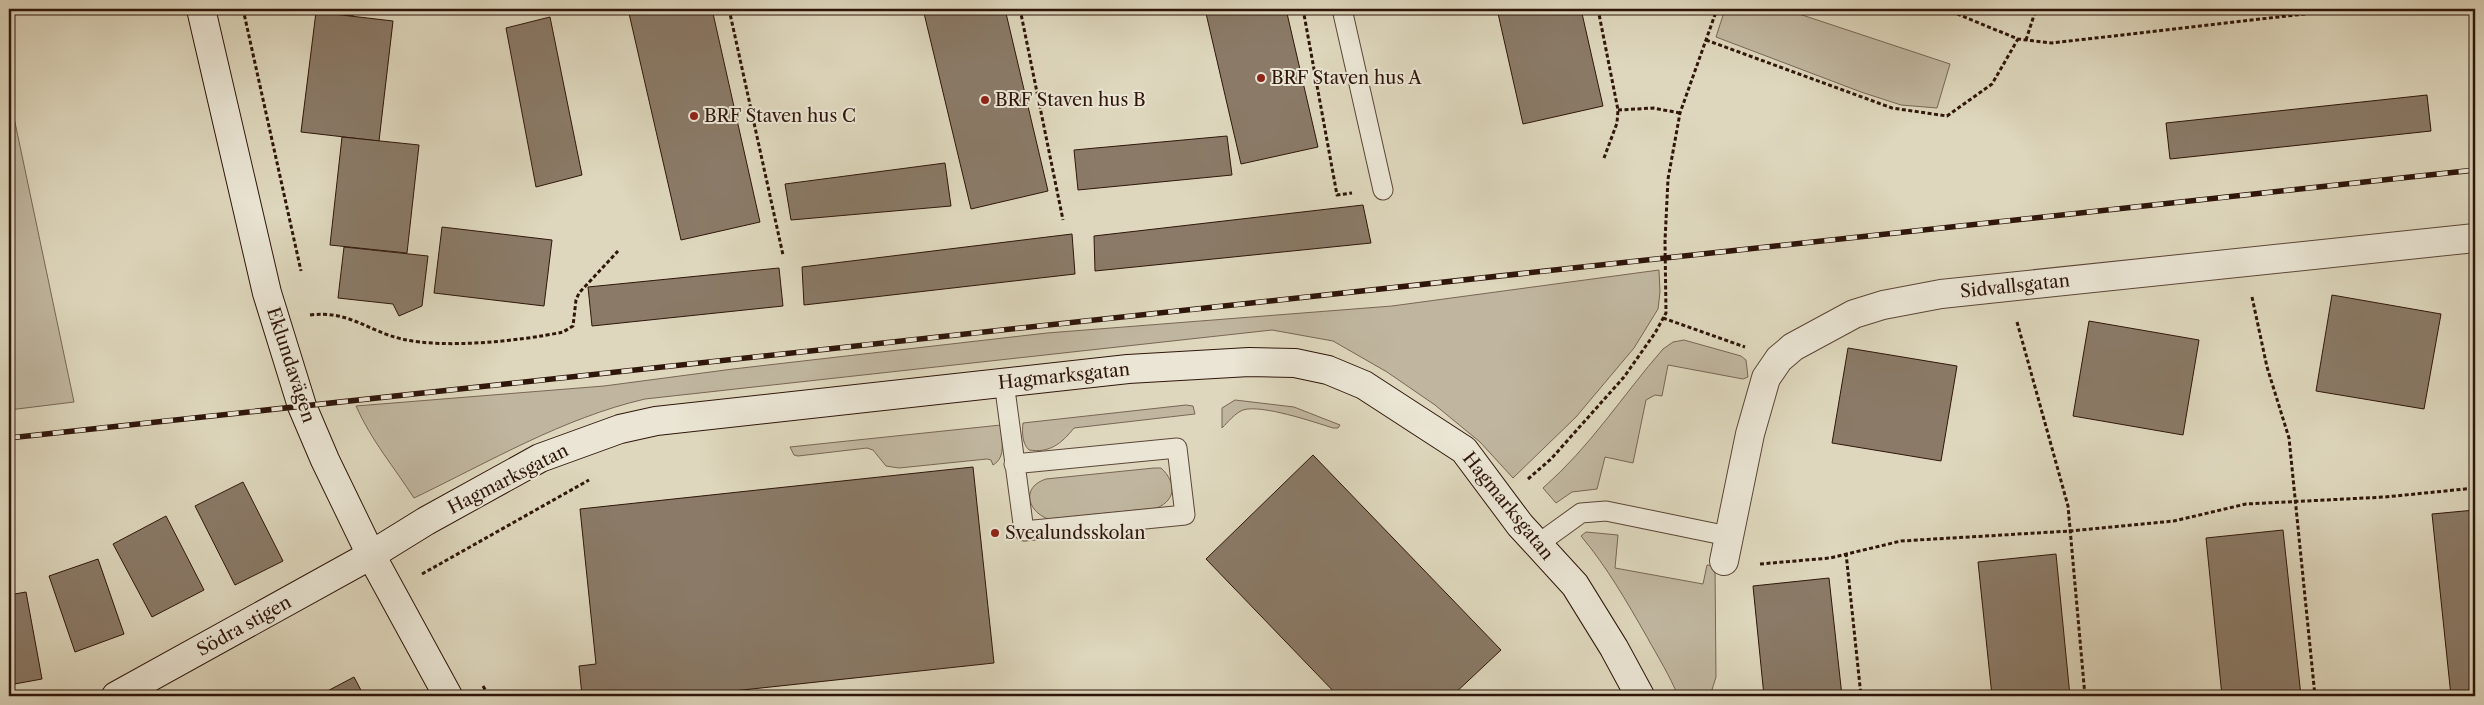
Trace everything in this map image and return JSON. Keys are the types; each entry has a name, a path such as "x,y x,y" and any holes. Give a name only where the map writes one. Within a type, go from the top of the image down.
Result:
{"street":[{"name":"Eklundavägen","path":"201,9 267,293 302,406 325,460 371,555 448,696"},
{"name":"Sidvallsgatan","path":"1726,548 1753,424 1766,378 1779,359 1793,347 1854,314 1883,304 1941,294 2475,238"},
{"name":"Hagmarksgatan","path":"371,555 540,458 620,429 656,421 1128,369 1249,362 1295,363 1328,370 1364,385 1464,450 1520,525 1575,585 1614,648 1640,696"},
{"name":"Södra stigen","path":"116,696 371,555"}],"lane":[{"path":"1342,9 1383,190"},
{"path":"1004,382 1014,464 1024,532 1185,515 1177,448 1014,464"},
{"path":"1538,544 1581,513 1606,511 1726,548"}],"path":[{"path":"243,9 302,276"},
{"path":"729,9 783,255"},
{"path":"1020,9 1063,220"},
{"path":"1303,9 1337,194"},
{"path":"1598,9 1618,110 1617,123 1604,158"},
{"path":"1503,502 1551,459 1624,376 1655,333 1666,313 1665,241 1668,179 1680,112 1716,9"},
{"path":"1945,9 2018,39 2052,43 2348,9"},
{"path":"2026,40 2036,9"},
{"path":"2281,9 2282,16"},
{"path":"1706,40 1892,108 1947,116 1992,84 2018,39"},
{"path":"1618,110 1653,108 1680,112"},
{"path":"310,315 328,313 354,319 400,338 424,343 454,343 563,332 574,326 576,300 579,293 618,251"},
{"path":"2244,262 2267,367 2289,438 2315,696"},
{"path":"2008,287 2068,506 2085,696"},
{"path":"308,305 312,324"},
{"path":"1663,318 1779,359"},
{"path":"1726,548 1755,564 1830,558 1901,541 2070,532 2174,521 2246,504 2385,497 2475,488"},
{"path":"403,536 427,583"},
{"path":"1846,553 1861,696"},
{"path":"480,680 489,696"}],"shaded area":[{"path":"1725,9 1784,9 1950,64 1937,108 1901,105 1861,92 1716,37"},
{"path":"9,94 74,402 9,410"},
{"path":"1659,270 1660,292 1658,309 1634,348 1576,417 1513,478 1480,442 1435,405 1387,372 1333,341 1272,330 645,399 585,417 556,429 414,498 376,442 356,406 604,386 733,369 1047,333 1392,306"},
{"path":"1684,340 1741,356 1746,360 1748,377 1743,379 1668,365 1662,396 1655,395 1646,400 1633,463 1605,457 1597,489 1572,492 1556,503 1543,488 1591,438 1663,349 1673,342"},
{"path":"1235,400 1294,407 1340,425 1338,428 1333,428 1288,414 1251,409 1237,413 1222,428 1222,408"},
{"path":"1186,405 1193,406 1195,414 1074,428 1060,443 1049,449 1029,450 1023,438 1023,423"},
{"path":"1001,425 1002,453 993,465 991,460 987,459 899,468 886,466 873,450 867,448 798,456 794,455 790,447"},
{"path":"1161,468 1172,484 1171,495 1168,500 1157,508 1048,519 1035,511 1030,499 1030,493 1033,488 1046,479"},
{"path":"1586,532 1618,535 1615,568 1703,584 1707,565 1715,566 1716,677 1710,696 1678,696 1664,666 1624,598 1608,572 1581,536"}],"building":[{"path":"289,9 354,9 353,16"},
{"name":"BRF Staven hus C","path":"628,9 712,9 760,222 681,240"},
{"name":"BRF Staven hus B","path":"923,9 1005,9 1048,191 971,209"},
{"name":"BRF Staven hus A","path":"1205,9 1286,9 1318,147 1241,164"},
{"path":"1497,9 1581,9 1603,106 1523,124"},
{"path":"316,12 393,21 379,141 301,132"},
{"path":"550,17 582,175 536,187 506,28"},
{"path":"2427,95 2431,131 2170,159 2166,123"},
{"path":"1227,136 1232,175 1078,190 1074,150"},
{"path":"342,137 419,145 407,253 330,245"},
{"path":"945,163 951,206 791,220 785,184"},
{"path":"1363,205 1371,243 1095,271 1094,236"},
{"path":"442,227 552,240 544,306 434,293"},
{"path":"1072,234 1075,274 804,305 802,267"},
{"path":"344,247 428,256 422,306 399,316 393,304 338,298"},
{"path":"779,268 783,306 592,326 588,287"},
{"path":"2332,295 2441,314 2424,409 2316,391"},
{"path":"2089,321 2199,340 2183,435 2073,416"},
{"path":"1848,348 1957,366 1941,461 1832,443"},
{"path":"1313,455 1501,650 1452,696 1338,696 1206,559"},
{"path":"973,467 994,663 733,691 734,696 582,696 579,666 596,664 580,509"},
{"path":"243,482 283,561 235,585 195,506"},
{"path":"2475,510 2475,696 2451,696 2432,514"},
{"path":"166,516 204,590 152,617 113,544"},
{"path":"2283,530 2301,696 2222,696 2206,538"},
{"path":"2056,554 2070,696 1992,696 1978,562"},
{"path":"98,559 124,634 75,652 49,576"},
{"path":"1829,578 1842,696 1764,696 1753,586"},
{"path":"26,592 42,679 9,685 9,595"},
{"path":"354,677 364,696 318,696"}],"railway":[{"path":"9,438 2475,170"}],"place":[{"name":"BRF Staven hus A","path":"1261,78"},
{"name":"BRF Staven hus B","path":"985,100"},
{"name":"BRF Staven hus C","path":"694,116"},
{"name":"Svealundsskolan","path":"995,533"}]}
